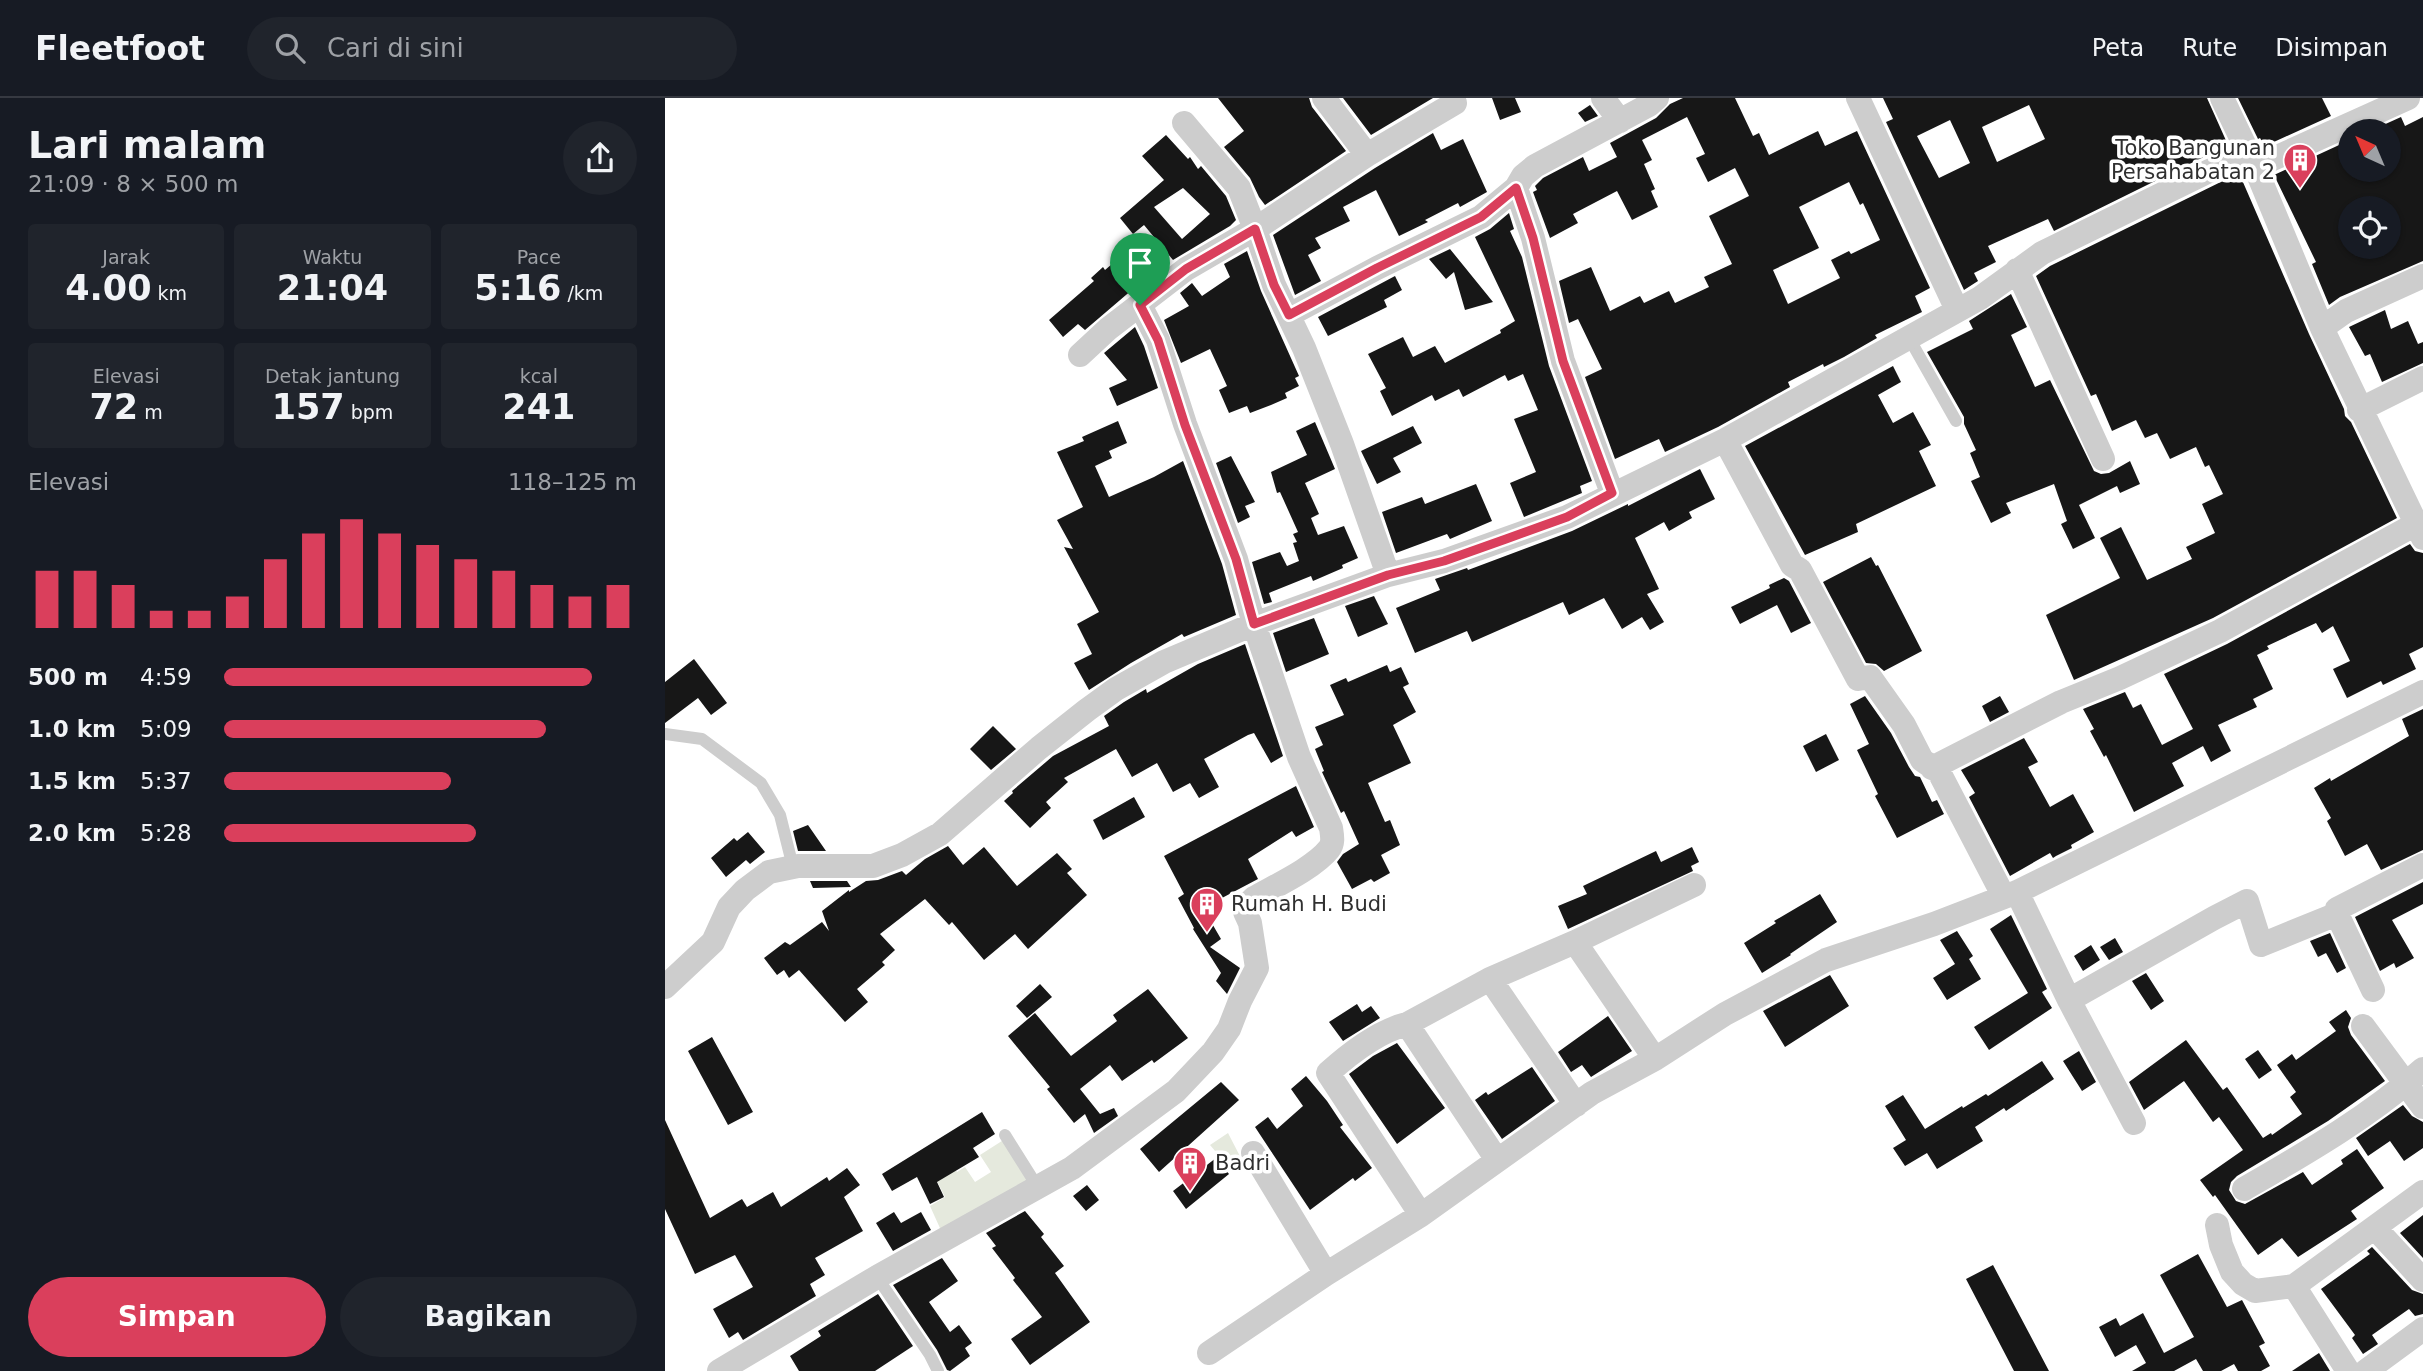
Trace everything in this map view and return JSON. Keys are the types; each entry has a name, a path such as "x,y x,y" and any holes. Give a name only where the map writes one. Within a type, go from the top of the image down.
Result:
{"street":[{"path":"1603,98 1620,121"},
{"path":"1289,315 1481,217 1516,188 1523,176 1535,166 1649,105 1657,98"},
{"path":"1858,98 1958,310"},
{"path":"1932,768 2061,702 2120,678 2220,631 2420,531 2359,410 2251,160 2221,98"},
{"path":"665,987 713,942 729,907 745,890 769,872 793,867 873,866 902,855 940,834 1039,748 1116,690 1164,662 1254,624 1388,575 1444,561 1555,521 1725,440 1980,298 2042,253 2370,106 2408,98"},
{"path":"1333,101 1367,155"},
{"path":"1080,355 1108,329 1186,269 1255,229 1367,155 1455,103"},
{"path":"1184,123 1238,188 1274,285 1342,444 1388,575"},
{"path":"1516,188 1533,238 1563,361 1612,493"},
{"path":"2017,270 2103,459"},
{"path":"2322,328 2346,311 2423,276"},
{"path":"719,1371 877,1277 1072,1168 1177,1091 1213,1052 1229,1029 1257,968 1250,923 1245,912 1247,905 1254,898 1314,862 1331,845 1331,828 1299,757 1254,624 1236,559 1185,425 1158,340 1140,305"},
{"path":"2359,410 2423,378"},
{"path":"1725,440 1792,565 1800,570 1858,679 1870,677 1904,725 1922,760 1939,772 2069,1000 2134,1123"},
{"path":"1209,1353 1326,1274 1421,1215 1576,1105 1725,1014 1826,960 2010,895 2423,692"},
{"path":"2373,990 2337,909 2423,865"},
{"path":"1421,1215 1328,1073 1393,1027 1407,1024 1490,979 1694,885"},
{"path":"2069,1000 2247,901 2262,945 2337,914"},
{"path":"1575,942 1655,1059"},
{"path":"1490,979 1576,1105"},
{"path":"1407,1024 1497,1160"},
{"path":"2363,1026 2415,1076 2423,1107"},
{"path":"2244,1189 2328,1140 2415,1076"},
{"path":"1253,1153 1326,1274"},
{"path":"2217,1225 2221,1245 2232,1272 2243,1284 2255,1291 2294,1286 2423,1192"},
{"path":"2375,1228 2423,1280"},
{"path":"2294,1286 2348,1371"},
{"path":"2366,1371 2421,1337"}],"lane":[{"path":"1909,338 1956,422"},
{"path":"665,734 702,739 761,783 780,816 793,867"},
{"path":"1005,1135 1037,1186"},
{"path":"877,1277 930,1355 937,1371"}],"shaded area":[{"path":"1228,1133 1244,1164 1233,1172 1210,1145"},
{"path":"1005,1139 1033,1185 944,1237 930,1206 945,1197 934,1175 952,1165 957,1172 965,1167 975,1182 991,1172 980,1155"}],"building":[{"path":"1218,98 1309,98 1312,107 1346,151 1265,205 1250,178 1224,147 1244,131"},
{"path":"1343,98 1433,98 1371,135"},
{"path":"1492,98 1515,98 1521,112 1500,120"},
{"path":"1683,98 1735,98 1753,136 1759,133 1769,155 1818,131 1825,146 1857,131 1930,288 1915,296 1922,312 1875,335 1877,338 1844,357 1824,367 1823,364 1788,382 1790,387 1718,427 1665,452 1659,439 1615,459 1585,377 1602,369 1578,319 1569,323 1559,281 1591,267 1610,311 1640,296 1644,303 1669,291 1675,303 1709,287 1704,277 1732,264 1709,216 1749,196 1735,168 1708,182 1696,158 1705,154 1687,117 1642,140 1652,160 1644,164 1655,189 1651,191 1658,207 1632,220 1617,191 1573,214 1578,223 1550,238 1533,192 1543,178 1583,157 1589,171 1617,157 1610,143 1656,118 1670,104","holes":["1849,182 1860,205 1863,203 1880,240 1831,260 1840,278 1788,304 1773,270 1819,248 1799,207"]},
{"path":"1883,98 2207,98 2228,145 2054,231 2048,219 1988,246 1996,262 1974,273 1978,281 1964,290 1886,122 1893,119","holes":["2029,105 2045,139 1997,162 1982,127","1950,120 1970,163 1939,178 1917,136"]},
{"path":"2238,98 2322,98 2331,116 2265,146 2260,138 2258,139"},
{"path":"1590,105 1598,116 1585,122 1578,113"},
{"path":"2401,117 2405,126 2423,117 2423,261 2340,297 2329,305 2312,264 2316,262 2274,175 2338,146 2338,182 2401,182 2401,119 2397,119"},
{"path":"1433,133 1441,150 1463,139 1487,192 1460,207 1458,203 1399,236 1376,190 1343,207 1350,221 1315,238 1321,248 1308,255 1321,281 1295,295 1273,235"},
{"path":"1166,135 1188,159 1190,157 1198,169 1201,166 1226,196 1236,220 1173,260 1144,225 1133,234 1120,218 1164,180 1142,156","holes":["1183,188 1210,214 1182,239 1154,207"]},
{"path":"2239,173 2345,416 2351,422 2397,518 2213,618 2074,680 2046,615 2120,578 2100,538 2121,527 2147,580 2192,559 2186,547 2215,533 2202,504 2223,494 2209,465 2205,467 2196,447 2170,459 2157,433 2145,438 2136,420 2112,431 2096,394 2091,396 2036,276 2050,266"},
{"path":"1509,213 1514,229 1510,231 1522,257 1549,366 1592,481 1580,486 1582,493 1524,517 1510,483 1536,472 1514,419 1538,410 1523,374 1508,381 1505,375 1463,397 1459,389 1435,401 1432,395 1392,416 1380,391 1386,388 1368,354 1403,337 1413,357 1435,346 1445,363 1501,333 1500,330 1515,321 1475,237 1490,229"},
{"path":"1450,249 1493,302 1465,310 1454,272 1446,279 1429,259"},
{"path":"1247,251 1261,291 1299,376 1295,378 1299,386 1285,393 1287,398 1271,405 1250,413 1247,406 1229,413 1219,390 1227,386 1210,349 1181,363 1164,320 1189,306 1180,293 1192,283 1202,296 1230,277 1224,264"},
{"path":"1126,252 1147,277 1085,330 1078,324 1063,337 1049,320 1094,281 1091,278 1103,267 1105,270"},
{"path":"1395,276 1402,290 1384,300 1387,307 1328,336 1318,317"},
{"path":"2011,294 2027,327 2011,335 2035,387 2050,380 2094,471 2109,473 2130,461 2140,484 2120,493 2117,486 2079,505 2095,538 2073,549 2061,524 2067,521 2054,484 2006,503 2011,513 1991,523 1971,481 1980,477 1970,453 1976,450 1964,424 1964,417 1927,352 1973,329 1969,321"},
{"path":"2385,310 2391,329 2408,321 2418,344 2423,342 2423,363 2382,382 2370,354 2365,356 2349,327"},
{"path":"1135,327 1158,388 1117,406 1109,388 1127,380 1104,353"},
{"path":"1893,366 1901,382 1878,395 1893,423 1913,412 1931,445 1919,451 1936,486 1856,524 1858,532 1805,555 1745,446"},
{"path":"1118,421 1127,443 1109,451 1112,458 1095,466 1109,497 1183,461 1222,564 1236,615 1184,637 1182,634 1089,690 1074,663 1092,654 1077,624 1099,612 1064,547 1073,549 1057,520 1083,507 1057,452 1084,441 1082,437"},
{"path":"1315,422 1335,469 1305,483 1319,514 1311,518 1318,535 1344,526 1358,558 1313,581 1311,576 1269,593 1272,602 1264,604 1252,562 1280,552 1287,566 1299,561 1293,543 1297,542 1293,534 1298,532 1280,492 1277,493 1271,472 1307,455 1296,431"},
{"path":"1413,426 1422,443 1393,458 1401,472 1377,484 1361,451"},
{"path":"1231,456 1255,502 1245,506 1250,517 1238,523 1216,463"},
{"path":"1700,469 1715,499 1689,512 1692,518 1669,531 1664,522 1635,538 1659,589 1647,594 1664,622 1650,630 1642,617 1622,629 1604,598 1569,615 1563,602 1472,642 1467,631 1415,653 1396,608 1440,590 1435,579 1467,568 1468,570 1572,531"},
{"path":"1476,484 1492,521 1450,539 1447,534 1396,553 1382,512 1422,497 1425,504"},
{"path":"2410,544 2415,551 2423,553 2423,647 2409,654 2416,669 2383,685 2381,681 2347,698 2333,669 2350,661 2333,626 2322,633 2316,623 2267,646 2269,649 2257,655 2273,689 2253,699 2257,707 2218,725 2231,751 2211,762 2203,746 2172,763 2184,786 2134,812 2106,755 2104,757 2090,731 2094,729 2083,709 2125,692 2133,708 2141,704 2162,745 2193,729 2164,674 2227,644"},
{"path":"1871,557 1876,566 1878,565 1922,651 1884,671 1876,664 1866,663 1823,582"},
{"path":"1784,578 1789,581 1811,623 1791,633 1777,605 1740,624 1731,607"},
{"path":"1374,596 1388,624 1358,637 1345,606"},
{"path":"1314,618 1329,654 1286,672 1273,633"},
{"path":"1245,644 1283,756 1271,763 1254,733 1248,735 1204,759 1219,787 1199,798 1190,783 1173,792 1157,763 1132,777 1116,749 1064,778 1068,782 1046,802 1051,808 1030,828 1004,801 1053,756 1109,726 1104,716 1124,702 1146,689 1147,693 1198,664"},
{"path":"694,659 727,703 711,715 698,698 665,723 665,682"},
{"path":"1387,665 1390,672 1401,667 1409,684 1403,687 1416,712 1393,725 1411,763 1368,783 1385,822 1390,820 1400,845 1381,855 1390,873 1352,889 1337,862 1343,854 1359,844 1322,772 1324,771 1315,749 1323,745 1315,727 1344,715 1330,685 1346,678 1348,682"},
{"path":"1865,696 1891,733 1915,776 1920,777 1932,802 1937,800 1944,814 1897,838 1875,796 1878,794 1857,750 1869,744 1850,704"},
{"path":"2000,696 2009,712 1990,722 1982,706"},
{"path":"2423,709 2423,850 2381,870 2367,844 2345,856 2327,821 2331,818 2314,788 2409,736 2402,719"},
{"path":"993,726 1016,749 991,770 970,749"},
{"path":"1826,734 1839,760 1816,772 1803,746"},
{"path":"2024,738 2038,762 2028,767 2050,807 2073,794 2094,832 2053,858 2050,853 2010,876 1969,797 1975,793 1961,770"},
{"path":"1296,786 1314,827 1296,837 1292,831 1248,859 1258,879 1203,908 1221,939 1210,947 1240,968 1227,994 1216,981 1221,973 1193,929 1178,898 1184,894 1164,856"},
{"path":"1134,797 1145,817 1103,840 1093,820"},
{"path":"808,825 826,851 798,851 793,831"},
{"path":"748,832 765,852 750,864 746,860 726,877 711,858 734,838 737,841"},
{"path":"948,846 963,865 984,847 1017,886 1057,853 1072,869 1067,873 1087,895 1028,949 1015,934 984,960 952,922 949,925 925,899 880,934 895,950 882,962 885,965 857,989 868,1002 845,1022 799,970 789,978 784,970 777,975 764,958 785,942 790,945 822,922 829,931 822,911 849,890 866,881 878,880 902,871 906,875 925,859"},
{"path":"1692,847 1699,862 1691,866 1693,871 1568,929 1558,906 1587,894 1583,886 1656,851 1661,862"},
{"path":"810,881 847,881 851,887 813,888"},
{"path":"2423,882 2423,904 2392,920 2414,958 2396,968 2394,963 2380,971 2355,917"},
{"path":"1820,894 1837,922 1762,973 1744,943 1776,923 1774,921"},
{"path":"2011,915 2047,989 2042,992 2052,1008 1989,1050 1974,1027 2028,993 1990,929"},
{"path":"1957,931 1973,956 1969,959 1981,979 1947,1000 1933,978 1955,964 1940,940"},
{"path":"2330,933 2346,968 2337,973 2326,953 2318,957 2310,941"},
{"path":"2115,938 2123,952 2109,960 2100,947"},
{"path":"2091,945 2100,960 2083,971 2074,956"},
{"path":"2146,973 2164,1001 2151,1010 2132,981"},
{"path":"1830,975 1849,1006 1785,1047 1763,1011"},
{"path":"1040,984 1052,997 1027,1018 1016,1006"},
{"path":"1148,989 1188,1038 1154,1063 1152,1060 1122,1081 1110,1065 1080,1089 1100,1114 1114,1108 1118,1116 1094,1133 1085,1114 1074,1123 1047,1089 1050,1087 1008,1036 1035,1013 1071,1056 1117,1021 1113,1015"},
{"path":"1357,1004 1362,1012 1371,1006 1380,1018 1343,1041 1329,1022"},
{"path":"2346,1010 2351,1018 2348,1027 2351,1035 2385,1081 2328,1121 2237,1176 2231,1182 2229,1190 2236,1201 2245,1204 2303,1172 2312,1185 2343,1164 2341,1160 2357,1149 2384,1188 2351,1211 2357,1219 2298,1257 2282,1238 2258,1255 2215,1195 2213,1197 2200,1180 2243,1150 2219,1117 2213,1122 2184,1081 2144,1110 2129,1082 2186,1040 2223,1090 2227,1087 2263,1138 2271,1133 2272,1135 2302,1114 2290,1097 2296,1092 2277,1065 2292,1054 2296,1060 2336,1031 2329,1022"},
{"path":"1608,1016 1632,1051 1591,1077 1582,1065 1571,1072 1558,1052"},
{"path":"712,1037 753,1112 728,1125 688,1051"},
{"path":"1397,1043 1445,1108 1397,1144 1349,1074 1373,1056"},
{"path":"2258,1050 2272,1070 2259,1079 2245,1059"},
{"path":"2079,1051 2096,1082 2082,1091 2063,1061"},
{"path":"2042,1061 2054,1079 2006,1111 2004,1108 1975,1127 1983,1141 1937,1169 1927,1153 1905,1166 1893,1148 1906,1140 1885,1106 1903,1095 1925,1129 1962,1106 1963,1108 1986,1094 1988,1096"},
{"path":"1532,1067 1555,1101 1502,1139 1475,1100 1486,1092 1488,1095"},
{"path":"1306,1076 1327,1101 1343,1125 1340,1127 1372,1168 1355,1181 1353,1178 1310,1210 1255,1127 1268,1117 1277,1129 1303,1106 1291,1089"},
{"path":"1221,1082 1239,1100 1159,1172 1140,1149"},
{"path":"2403,1105 2412,1116 2423,1122 2423,1148 2404,1161 2390,1141 2368,1156 2356,1138"},
{"path":"982,1112 995,1134 973,1148 979,1157 937,1182 944,1197 930,1204 917,1177 892,1191 882,1174"},
{"path":"665,1120 710,1218 742,1199 747,1207 773,1192 781,1207 827,1177 829,1181 847,1168 860,1185 844,1197 863,1231 815,1258 825,1275 810,1284 816,1296 743,1340 738,1332 729,1338 713,1309 753,1287 735,1255 695,1274 665,1209"},
{"name":"Badri","path":"1216,1158 1229,1174 1186,1209 1173,1191"},
{"path":"1087,1185 1099,1200 1086,1211 1073,1196"},
{"path":"1025,1211 1044,1234 1041,1237 1064,1266 1055,1273 1090,1322 1030,1365 1011,1339 1042,1317 1013,1280 1015,1278 992,1248 996,1246 986,1233"},
{"path":"894,1212 901,1223 921,1212 931,1230 893,1251 876,1223"},
{"path":"2423,1215 2423,1258 2400,1233"},
{"path":"2372,1247 2412,1290 2423,1294 2423,1314 2415,1316 2409,1309 2372,1335 2378,1344 2363,1354 2352,1338 2355,1335 2321,1289 2370,1254 2367,1251"},
{"path":"2198,1254 2227,1307 2242,1300 2265,1343 2259,1346 2270,1366 2261,1371 2238,1371 2234,1364 2221,1371 2203,1371 2196,1359 2174,1371 2132,1371 2146,1363 2136,1345 2115,1357 2099,1327 2116,1318 2120,1326 2143,1313 2164,1353 2194,1337 2160,1275"},
{"path":"942,1258 958,1281 929,1302 950,1332 959,1325 972,1343 965,1348 970,1356 950,1371 893,1285"},
{"path":"1993,1265 2049,1371 2014,1371 1966,1279"},
{"path":"878,1294 913,1346 875,1371 799,1371 790,1356 821,1336 818,1331"},
{"path":"2319,1353 2330,1371 2292,1371"}],"place":[{"name":"Toko Bangunan Persahabatan 2","path":"2300,190"},
{"name":"Rumah H. Budi","path":"1207,934"},
{"name":"Badri","path":"1190,1193"}],"route":[{"path":"1516,188 1533,238 1563,361 1612,493 1567,517 1444,561 1388,575 1254,624 1236,559 1185,425 1158,340 1140,305 1186,269 1255,229 1274,285 1289,315 1481,217 1516,188"}]}
